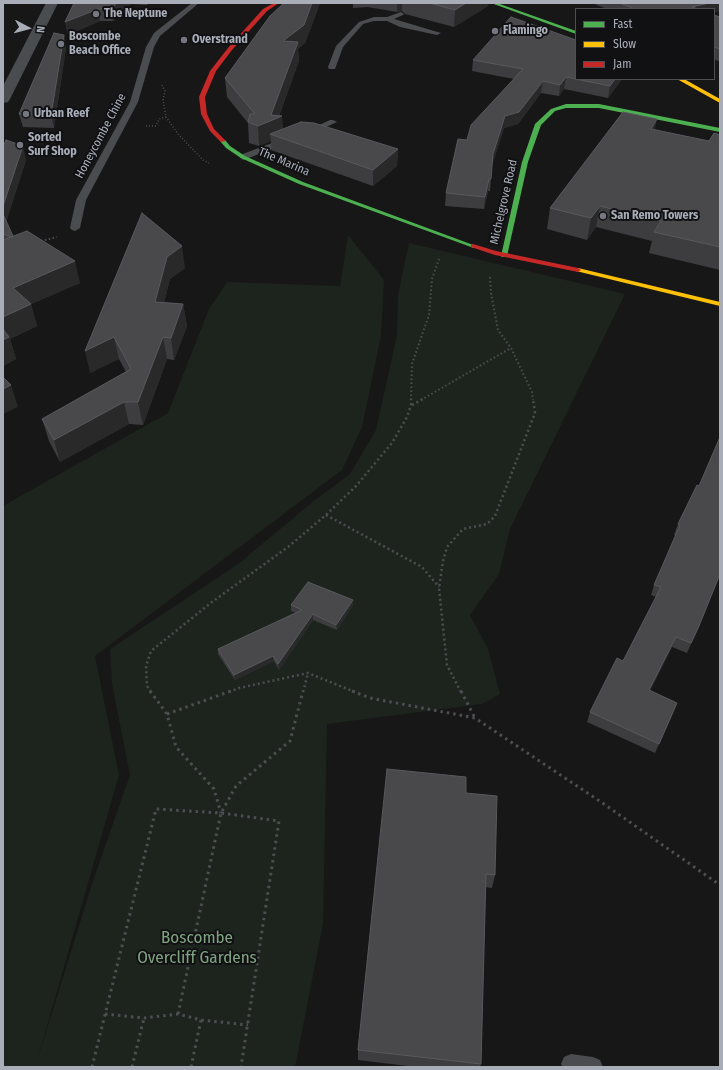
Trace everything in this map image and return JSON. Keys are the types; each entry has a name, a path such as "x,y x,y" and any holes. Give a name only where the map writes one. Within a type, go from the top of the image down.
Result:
{"street":[{"path":"3,99 52,3"},
{"name":"The Marina","path":"277,3 265,10 230,49 213,71 202,97 204,114 212,130 228,147 242,157 301,183 452,239 500,255"},
{"path":"493,3 529,12 575,33"},
{"path":"682,80 720,101"},
{"name":"Michelgrove Road","path":"720,130 599,106 566,106 553,110 538,124 525,162 500,255 567,267 720,304"}],"lane":[{"name":"Honeycombe Chine","path":"75,228 80,200 134,102 150,47 157,35 196,3"},
{"path":"332,67 340,46 361,23 374,19 388,19 401,14"},
{"path":"388,19 403,25 437,33"},
{"path":"242,157 333,122"},
{"path":"572,1064 593,1067"}],"path":[{"path":"156,126 159,119 166,117"},
{"path":"221,812 214,789 176,747 167,714 147,686 146,666 152,651 175,630 288,547 326,515 356,486 392,443 407,417 411,405 412,364 429,315 432,279 440,256 452,239"},
{"path":"475,718 447,665 439,588 443,561 447,547 463,529 487,524 495,516 535,413 532,392 511,348 498,330 491,293 490,268 500,255"},
{"path":"411,405 511,348"},
{"path":"326,515 422,567 439,588"},
{"path":"167,714 240,688 308,673 370,698 475,718 601,802 720,885"},
{"path":"178,1014 221,812 236,786 290,741 308,673"},
{"path":"92,1067 156,809 221,812 279,821 241,1067"},
{"path":"105,1014 144,1018 178,1014 201,1020 248,1025"},
{"path":"132,1067 144,1018"},
{"path":"190,1067 201,1020"}],"green space":[{"name":"Boscombe Overcliff Gardens","path":"348,235 384,280 381,336 362,427 342,470 95,656 119,775 37,1061 93,881 130,775 112,684 110,649 237,565 315,500 350,474 376,430 397,335 398,295 409,243 625,294 510,529 499,574 470,615 488,649 500,694 482,704 327,724 323,924 295,1067 3,1067 3,506 168,413 209,309 227,282 340,286"}],"building":[{"path":"74,3 117,3 111,9 98,9 65,22"},
{"path":"284,3 312,3 304,25 283,41 298,42 271,115 282,116 258,126 248,122 250,114 255,114 225,78 270,16"},
{"path":"430,3 466,3 455,10"},
{"path":"620,3 709,3 692,7 695,8 632,8"},
{"path":"715,15 720,17 720,49 715,47"},
{"path":"511,17 575,40 575,79 566,77 560,85 543,81 519,112 505,116 493,154 491,179 489,179 485,197 446,193 458,139 467,140 471,125 523,69 473,60"},
{"path":"54,33 64,35 51,115 19,114"},
{"path":"581,80 614,80 610,86"},
{"path":"623,112 657,119 651,129 709,141 714,133 720,135 720,247 654,232 661,221 600,206 591,218 550,208"},
{"path":"301,122 314,123 398,149 373,170 270,134"},
{"path":"6,140 23,146 3,206 3,147"},
{"path":"142,213 182,246 167,257 155,302 183,304 171,338 163,337 138,402 124,402 54,440 42,419 131,369 114,337 85,351"},
{"path":"3,214 13,236 12,237 3,234"},
{"path":"27,231 75,261 13,288 31,304 3,317 3,240"},
{"path":"3,329 9,337 3,340"},
{"path":"3,377 11,385 3,389"},
{"path":"720,437 720,574 691,643 676,637 649,690 677,703 659,744 590,712 617,658 623,661 661,587 654,585 680,525 678,524 697,485 699,486"},
{"path":"308,582 353,600 336,625 313,614 278,664 273,656 234,675 218,649 302,610 291,605"},
{"path":"387,769 466,777 466,793 497,796 495,875 486,874 481,1064 358,1050"}],"traffic: fast":[{"path":"493,3 575,33"},
{"path":"504,256 525,162 538,124 553,110 566,106 599,106 720,130"},
{"path":"223,141 228,147 243,157 301,183 473,246"}],"traffic: slow":[{"path":"682,80 720,101"},
{"path":"578,270 720,304"}],"traffic: jam":[{"path":"223,141 212,130 204,114 202,97 213,71 230,49 265,10 277,3"},
{"path":"473,246 495,253 578,270"}],"place":[{"name":"The Neptune","path":"96,14"},
{"name":"Flamingo","path":"495,31"},
{"name":"Overstrand","path":"184,40"},
{"name":"Boscombe Beach Office","path":"61,44"},
{"name":"Urban Reef","path":"26,114"},
{"name":"Sorted Surf Shop","path":"20,145"},
{"name":"San Remo Towers","path":"603,216"}]}
